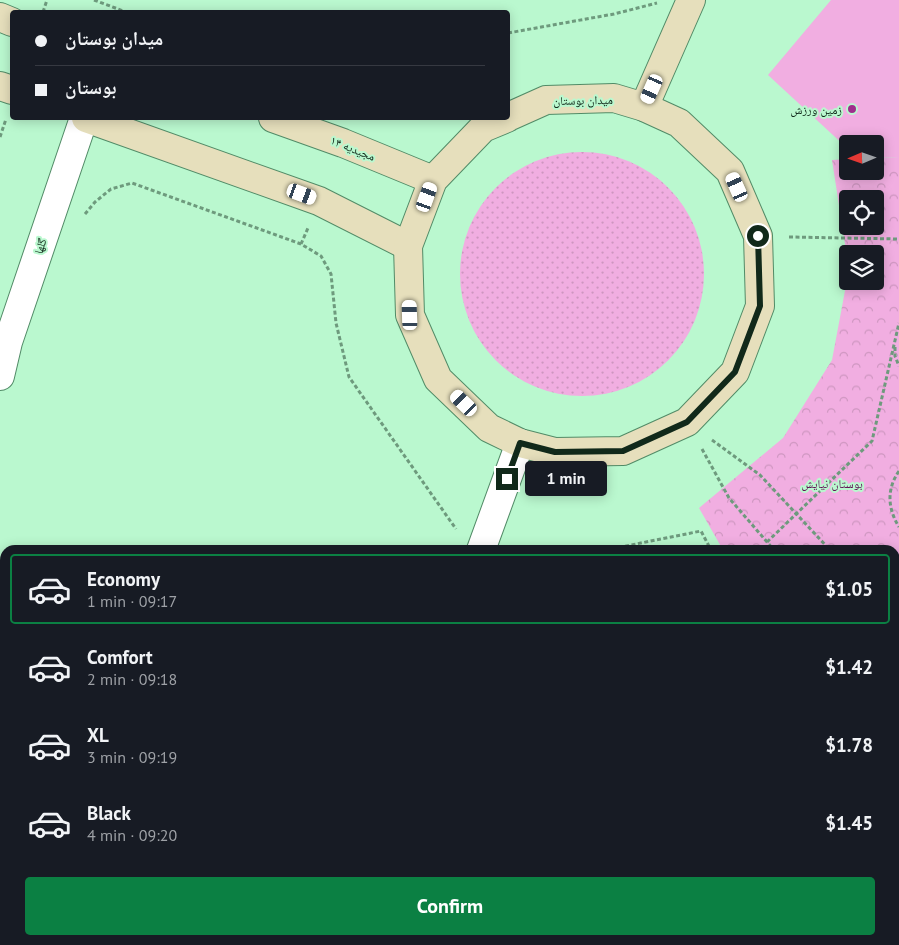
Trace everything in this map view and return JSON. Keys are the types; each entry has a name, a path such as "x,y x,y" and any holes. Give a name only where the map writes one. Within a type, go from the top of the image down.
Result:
{"street":[{"path":"644,107 691,0"},
{"name":"میدان بوستان","path":"500,120 483,128 433,180 408,246 410,315 438,378 489,428 520,443 555,452 623,451 687,422 735,372 760,306 758,236 730,171 679,123 644,107 614,98 546,100 510,116"},
{"name":"گلها","path":"0,376 8,342 84,120"},
{"path":"91,120 320,201 408,246"},
{"name":"مجیدیه ۱۴","path":"278,120 433,180"},
{"path":"483,545 520,443"}],"path":[{"path":"94,0 121,10"},
{"path":"510,33 614,14 658,2"},
{"path":"54,204 85,215 95,202 111,189 132,183 302,244 321,256 331,274 336,323 349,377 458,532"},
{"path":"758,236 899,239"},
{"path":"767,542 872,441 899,323"},
{"path":"899,332 895,340 895,356 899,366"},
{"path":"687,422 760,475 825,545"},
{"path":"687,422 729,498 770,545"},
{"path":"899,471 893,480 889,498 892,516 899,527"},
{"path":"632,545 701,532 708,545"}],"green space":[{"name":"زمین ورزش","path":"831,0 899,0 899,157 884,158 884,135 839,135 839,141 768,75"},
{"path":"582,152 606,154 629,161 650,172 668,188 684,206 695,227 702,250 704,274 702,298 695,321 684,342 668,360 650,376 629,387 606,394 582,396 558,394 535,387 514,376 496,360 480,342 469,321 462,298 460,274 462,250 469,227 480,206 496,188 514,172 535,161 558,154"},
{"name":"بوستان نیایش","path":"899,157 899,545 720,545 699,508 783,438 832,360 845,290 884,290 884,245 845,245 844,235 884,235 884,190 839,190 839,205 832,160 839,160 839,180 884,180 884,158"}],"place":[{"name":"زمین ورزش","path":"852,109"}],"route":[{"path":"507,479 520,443 555,452 623,451 687,422 735,372 760,306 758,236"}]}
